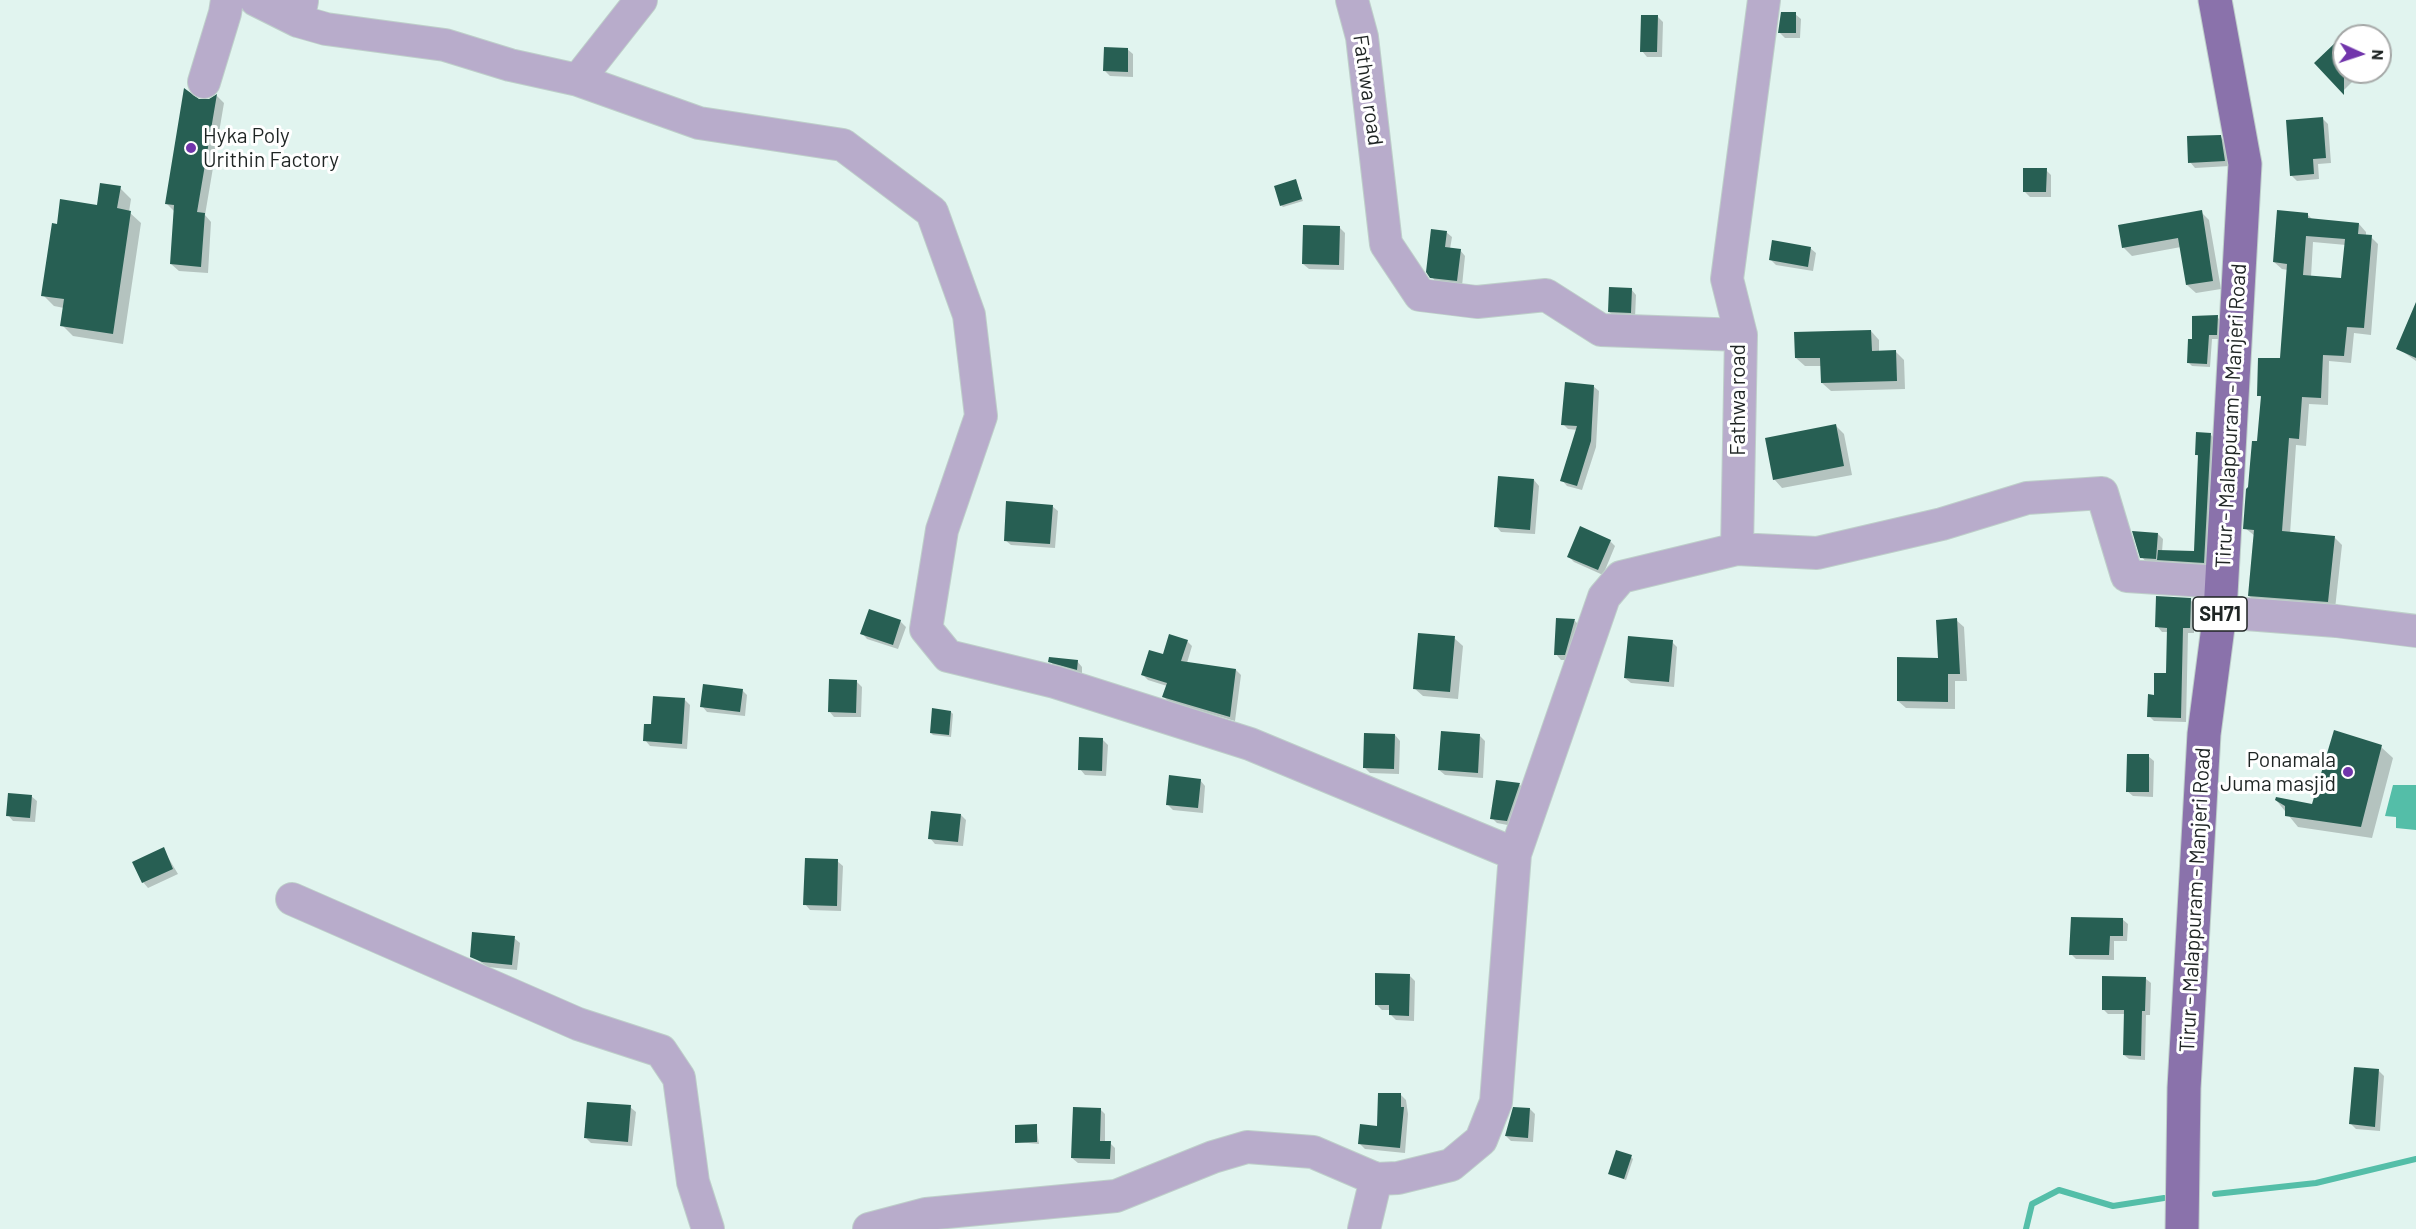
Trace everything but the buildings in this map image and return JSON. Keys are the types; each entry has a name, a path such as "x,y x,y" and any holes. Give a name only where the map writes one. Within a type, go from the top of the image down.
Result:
{"main road":[{"name":"Tirur - Malappuram - Manjeri Road","path":"2182,1229 2184,1088 2204,734 2221,597 2245,164 2215,0"}],"street":[{"path":"204,82 227,0"},
{"path":"256,0 300,10 326,29 445,45 510,65 578,80 699,123 843,145 932,212 969,315 981,416 942,530 926,629 948,656 1055,682 1250,744 1515,854"},
{"path":"578,80 641,0"},
{"name":"Fathwa road","path":"1352,0 1362,37 1386,244 1420,295 1478,302 1545,295 1600,330 1741,335 1737,549"},
{"path":"1741,335 1727,279 1764,0"},
{"path":"868,1229 926,1214 1116,1196 1213,1157 1247,1148 1313,1152 1376,1179 1398,1178 1451,1165 1481,1140 1496,1102 1515,854 1604,597 1620,577 1737,549 1817,553 1942,524 2027,498 2102,493 2127,576 2336,621 2416,631"},
{"path":"292,899 578,1024 661,1051 679,1078 693,1182 708,1229"},
{"path":"1364,1229 1376,1179"}],"shaded area":[{"path":"2393,785 2416,785 2416,830 2396,828 2396,817 2385,816"}],"waterway":[{"path":"2215,1194 2316,1183 2416,1159"},
{"path":"2026,1229 2032,1204 2059,1190 2113,1206 2164,1198"}],"place":[{"name":"Hyka Poly Urithin Factory","path":"191,148"},
{"name":"Ponamala Juma masjid","path":"2348,772"}]}
